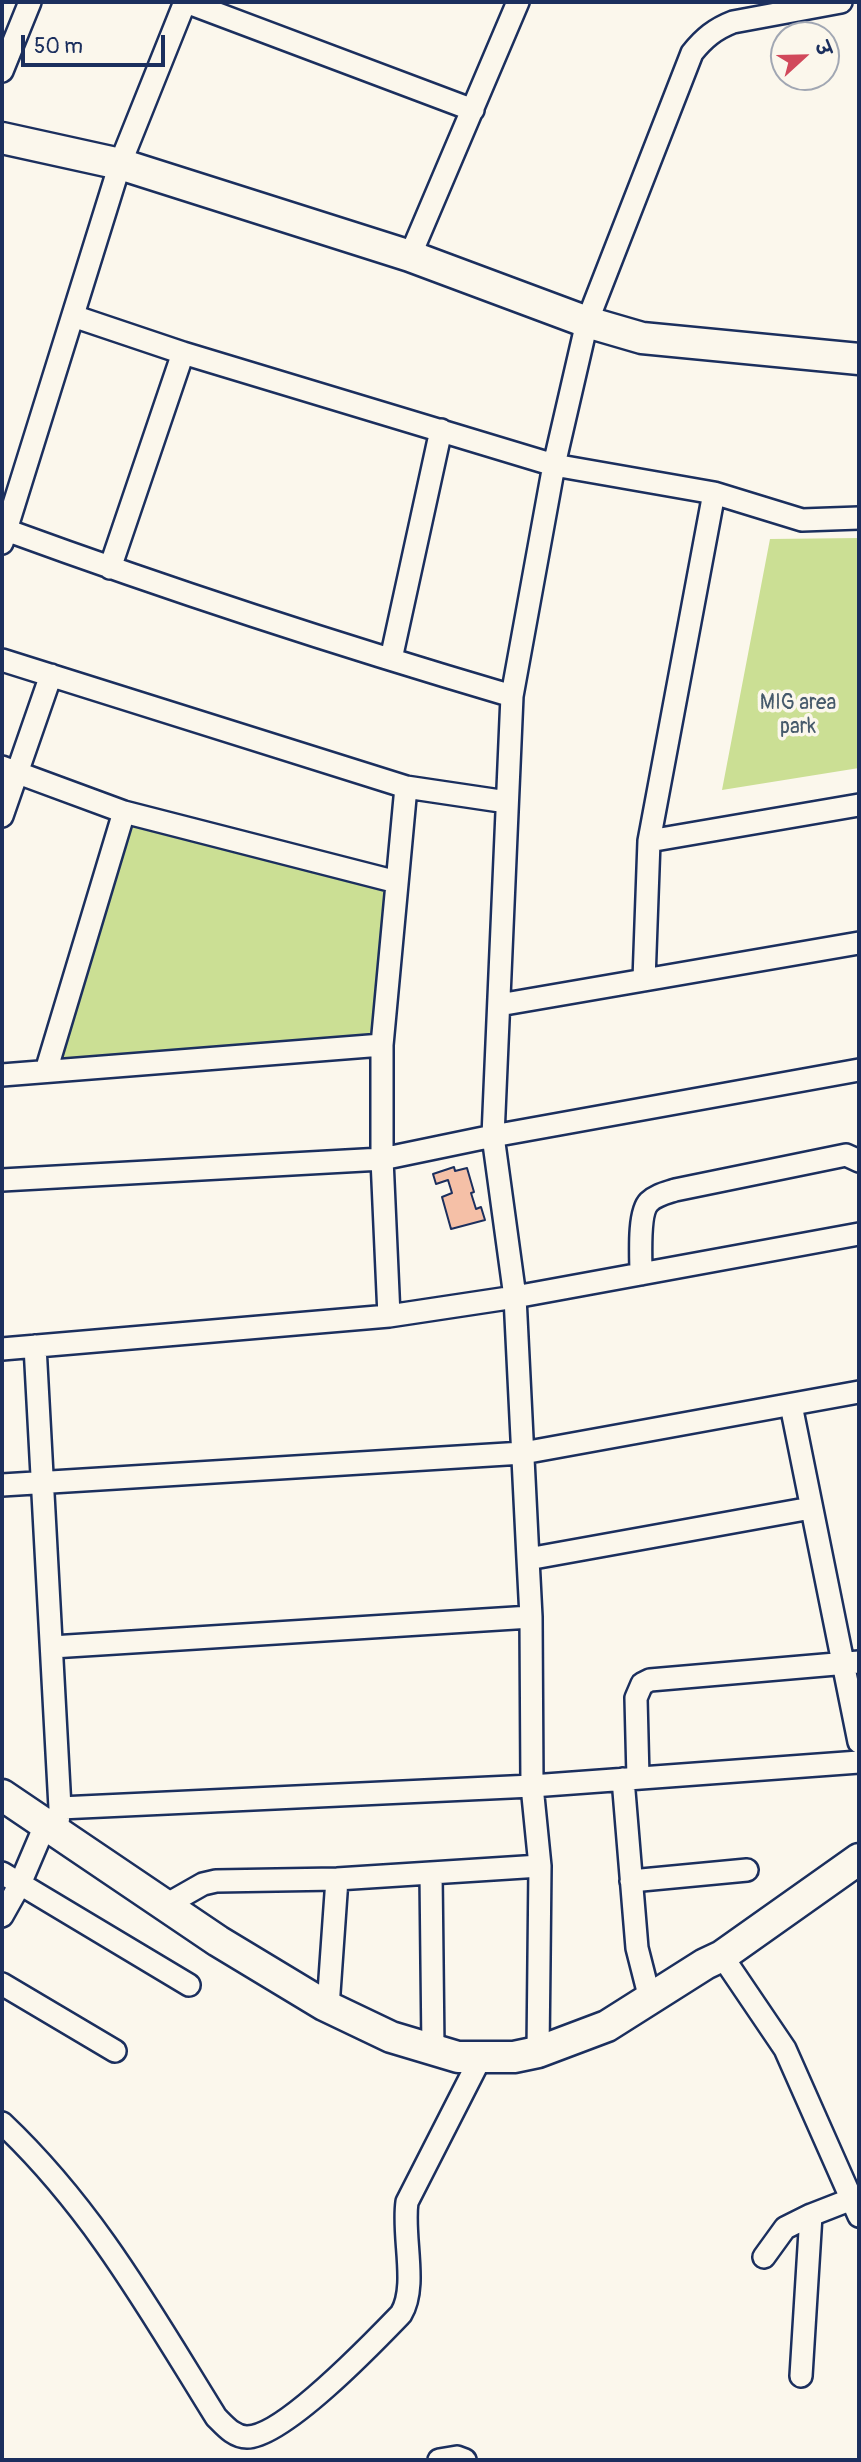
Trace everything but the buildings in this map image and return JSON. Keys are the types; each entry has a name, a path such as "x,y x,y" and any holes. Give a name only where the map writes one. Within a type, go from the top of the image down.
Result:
{"street":[{"path":"2,71 30,2"},
{"path":"473,110 186,2 120,164 4,537 512,696"},
{"path":"410,257 518,2"},
{"path":"538,2052 540,1866 532,1786 531,1617 523,1453 515,1297 493,1136 512,696 554,465 587,322 692,53 701,41 717,28 733,22 841,2"},
{"path":"2,138 120,164 410,257 587,322 642,338 859,359"},
{"path":"73,316 183,353 554,465 714,493 802,520 859,518"},
{"path":"110,568 183,353"},
{"path":"391,659 441,430"},
{"path":"644,980 649,841 714,493"},
{"path":"2,660 405,787 507,802"},
{"path":"2,816 9,770 51,676"},
{"path":"9,770 124,812 397,882"},
{"path":"389,1316 382,1159 383,1045 405,787"},
{"path":"649,841 859,804"},
{"path":"47,1071 124,812"},
{"path":"499,1005 859,943"},
{"path":"2,1075 383,1045"},
{"path":"2,1180 382,1159 493,1136 859,1070"},
{"path":"641,1274 643,1215 646,1204 652,1199 675,1190 846,1155 859,1161"},
{"path":"2,1349 389,1316 515,1297 859,1234"},
{"path":"2,1916 11,1878 54,1821 51,1647 35,1346"},
{"path":"2,1485 523,1453 859,1392"},
{"path":"792,1405 811,1508 851,1663 859,1742"},
{"path":"528,1559 811,1508"},
{"path":"51,1647 531,1617"},
{"path":"650,1999 637,1948 631,1881 631,1778 635,1698 642,1684 659,1678 851,1663"},
{"path":"54,1821 859,1762"},
{"path":"2,1795 54,1821 218,1941 328,2007 391,2037 458,2057 514,2057 538,2052 607,2026 722,1956 859,1859"},
{"path":"166,1905 204,1884 216,1881 337,1879 540,1866"},
{"path":"631,1881 747,1870"},
{"path":"432,1873 433,2049"},
{"path":"11,1878 189,1985"},
{"path":"328,2007 337,1879"},
{"path":"722,1956 785,2049 853,2193 785,2228 764,2257"},
{"path":"2,1984 115,2051"},
{"path":"2,2123 54,2175 87,2216 127,2272 216,2417 232,2432 245,2437 253,2436 276,2427 302,2409 401,2314 407,2304 410,2288 404,2221 407,2202 481,2057"},
{"path":"801,2376 811,2215"},
{"path":"439,2460 465,2460"}],"green space":[{"name":"MIG area park","path":"859,538 859,768 722,790 770,539"},
{"path":"124,812 397,882 382,1045 46,1071"}]}
